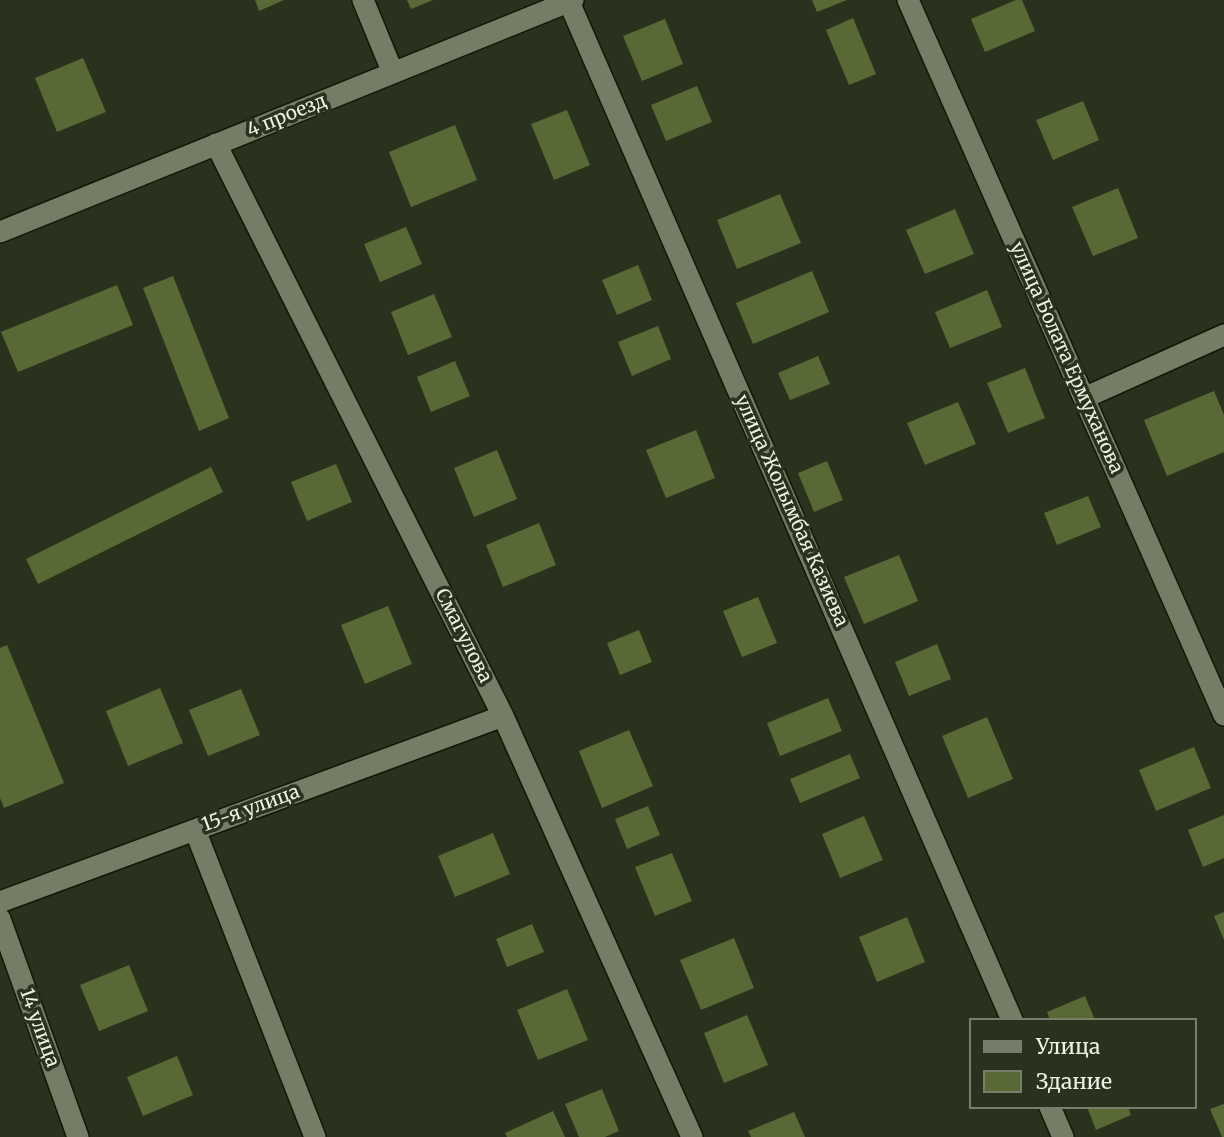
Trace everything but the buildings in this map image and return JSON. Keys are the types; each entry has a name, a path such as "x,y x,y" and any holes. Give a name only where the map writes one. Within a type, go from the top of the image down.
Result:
{"street":[{"path":"363,0 393,73"},
{"name":"улица Болата Ермуханова","path":"908,0 1224,715"},
{"name":"4 проезд","path":"0,232 571,1"},
{"name":"улица Жолымбая Казиева","path":"571,1 1011,1018"},
{"name":"Смагулова","path":"216,145 503,716 692,1137"},
{"path":"1084,398 1224,334"},
{"name":"15-я улица","path":"0,902 503,716"},
{"path":"195,830 315,1137"},
{"name":"14 улица","path":"0,919 78,1137"},
{"path":"1052,1109 1063,1137"}]}
